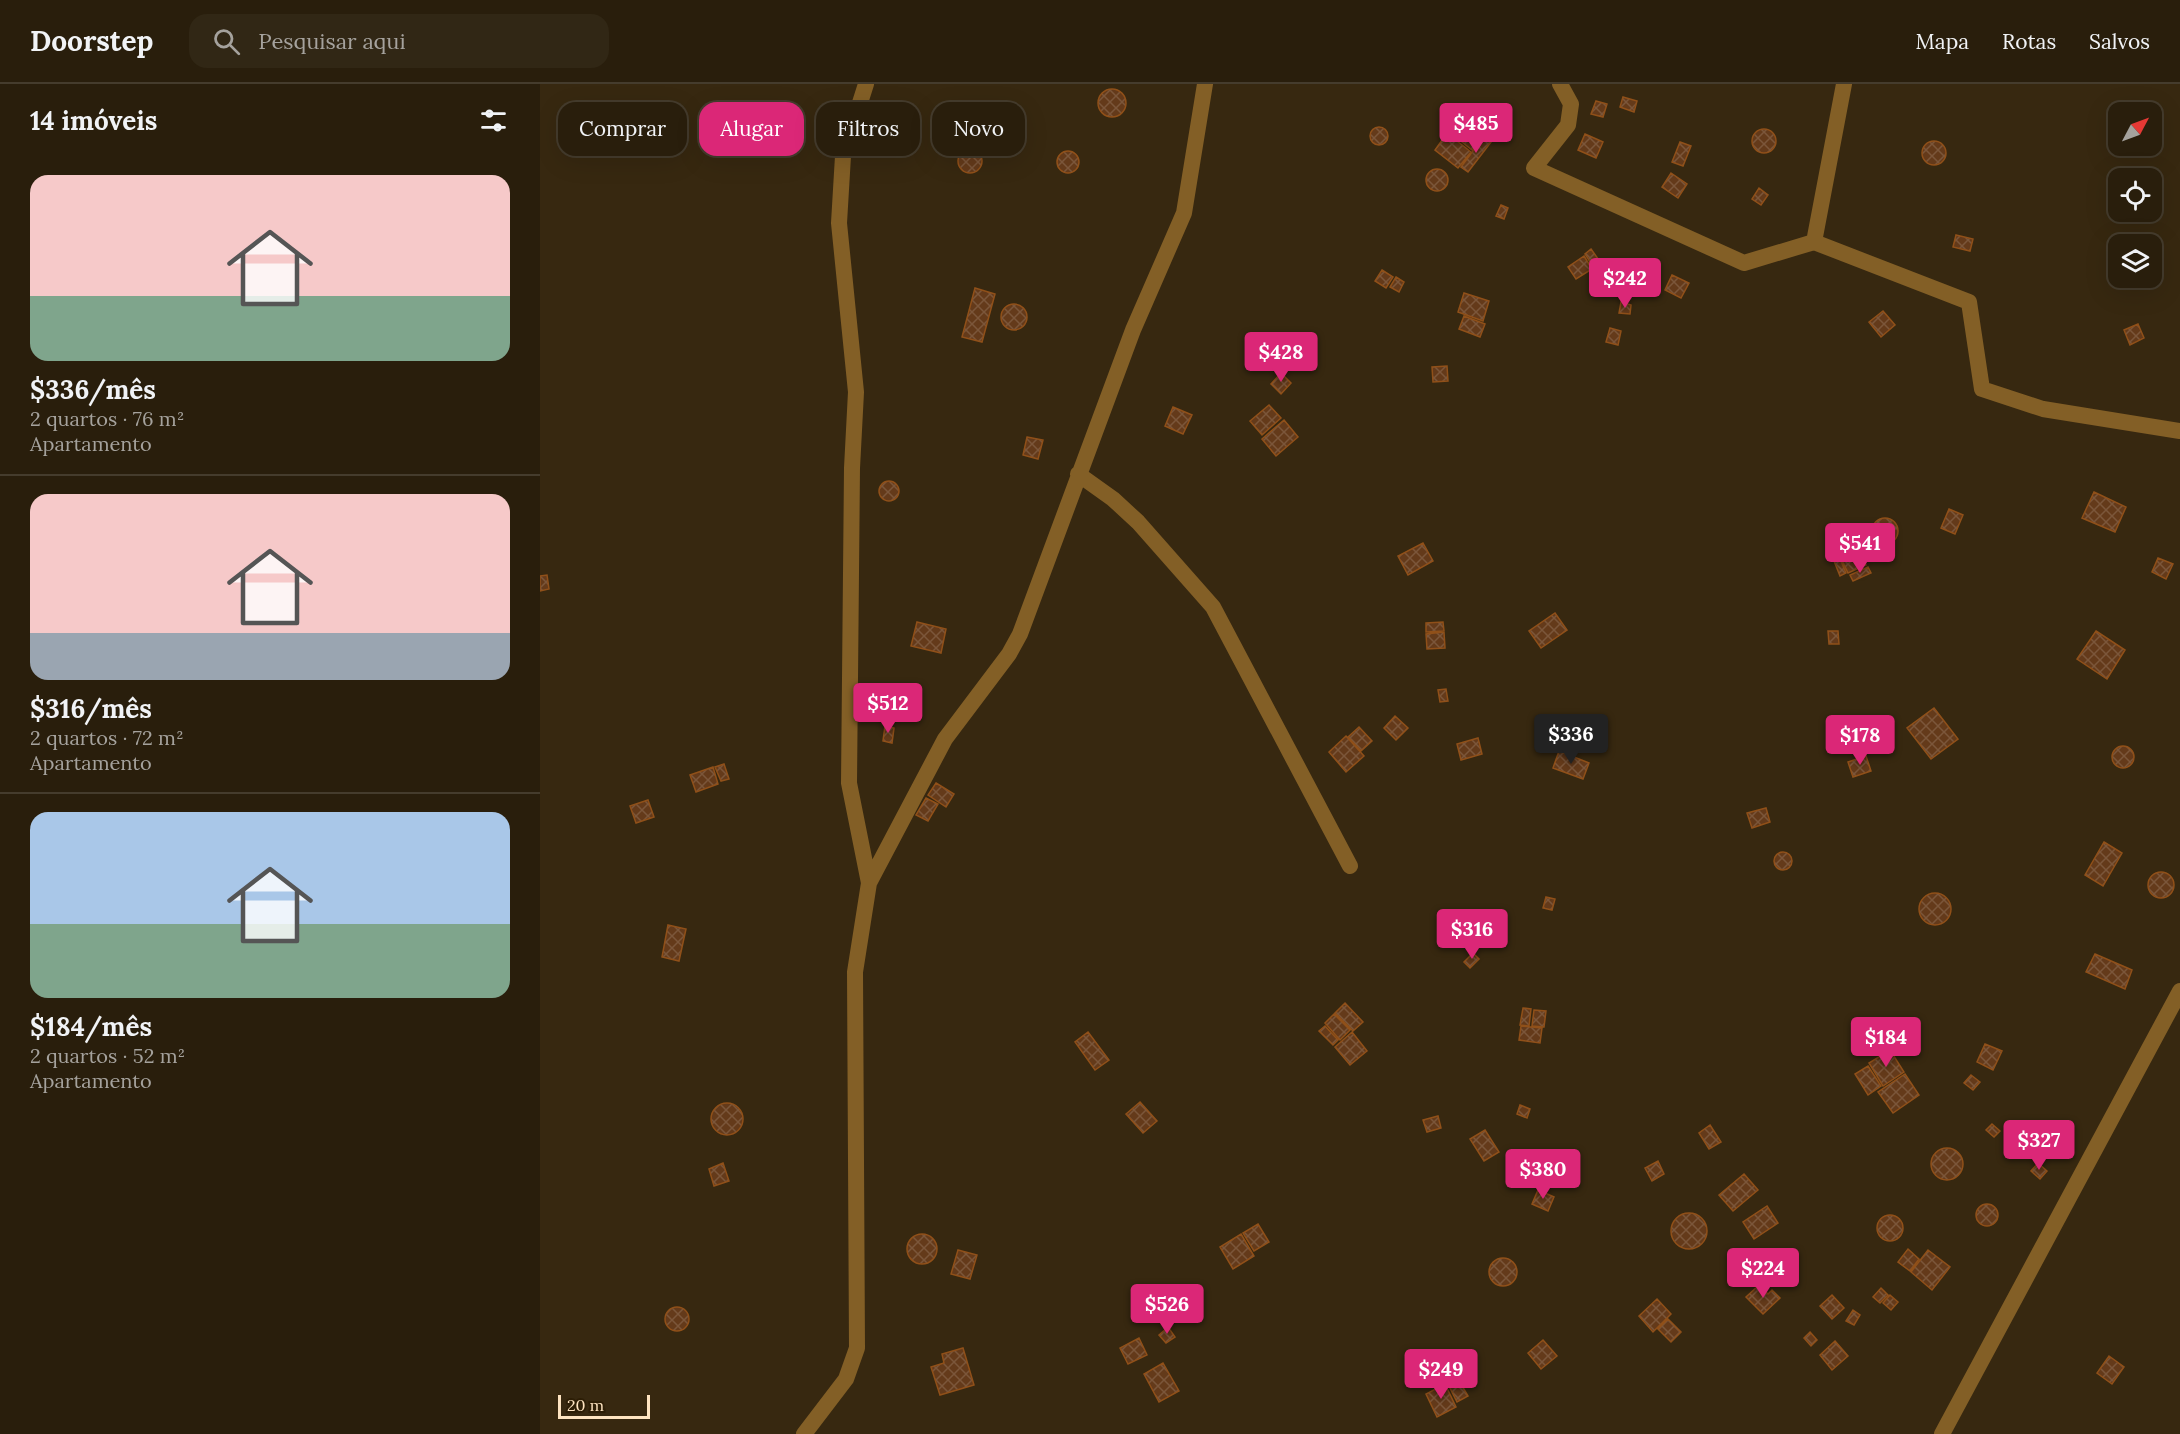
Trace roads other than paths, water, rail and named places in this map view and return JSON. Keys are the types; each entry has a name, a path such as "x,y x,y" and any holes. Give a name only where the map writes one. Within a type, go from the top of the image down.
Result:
{"street":[{"path":"866,84 843,156 839,223 856,393 852,468 849,783 870,883"},
{"path":"804,1434 846,1379 857,1348 855,972 870,883 945,739 1009,654 1020,634 1133,330 1184,213 1204,84"},
{"path":"1560,84 1571,104 1568,125 1534,168 1744,263 1814,242 1969,302 1982,388 2043,409 2180,431"},
{"path":"1814,242 1844,84"},
{"path":"1078,474 1113,499 1138,522 1213,607 1350,866"},
{"path":"1942,1434 2180,991"}]}
